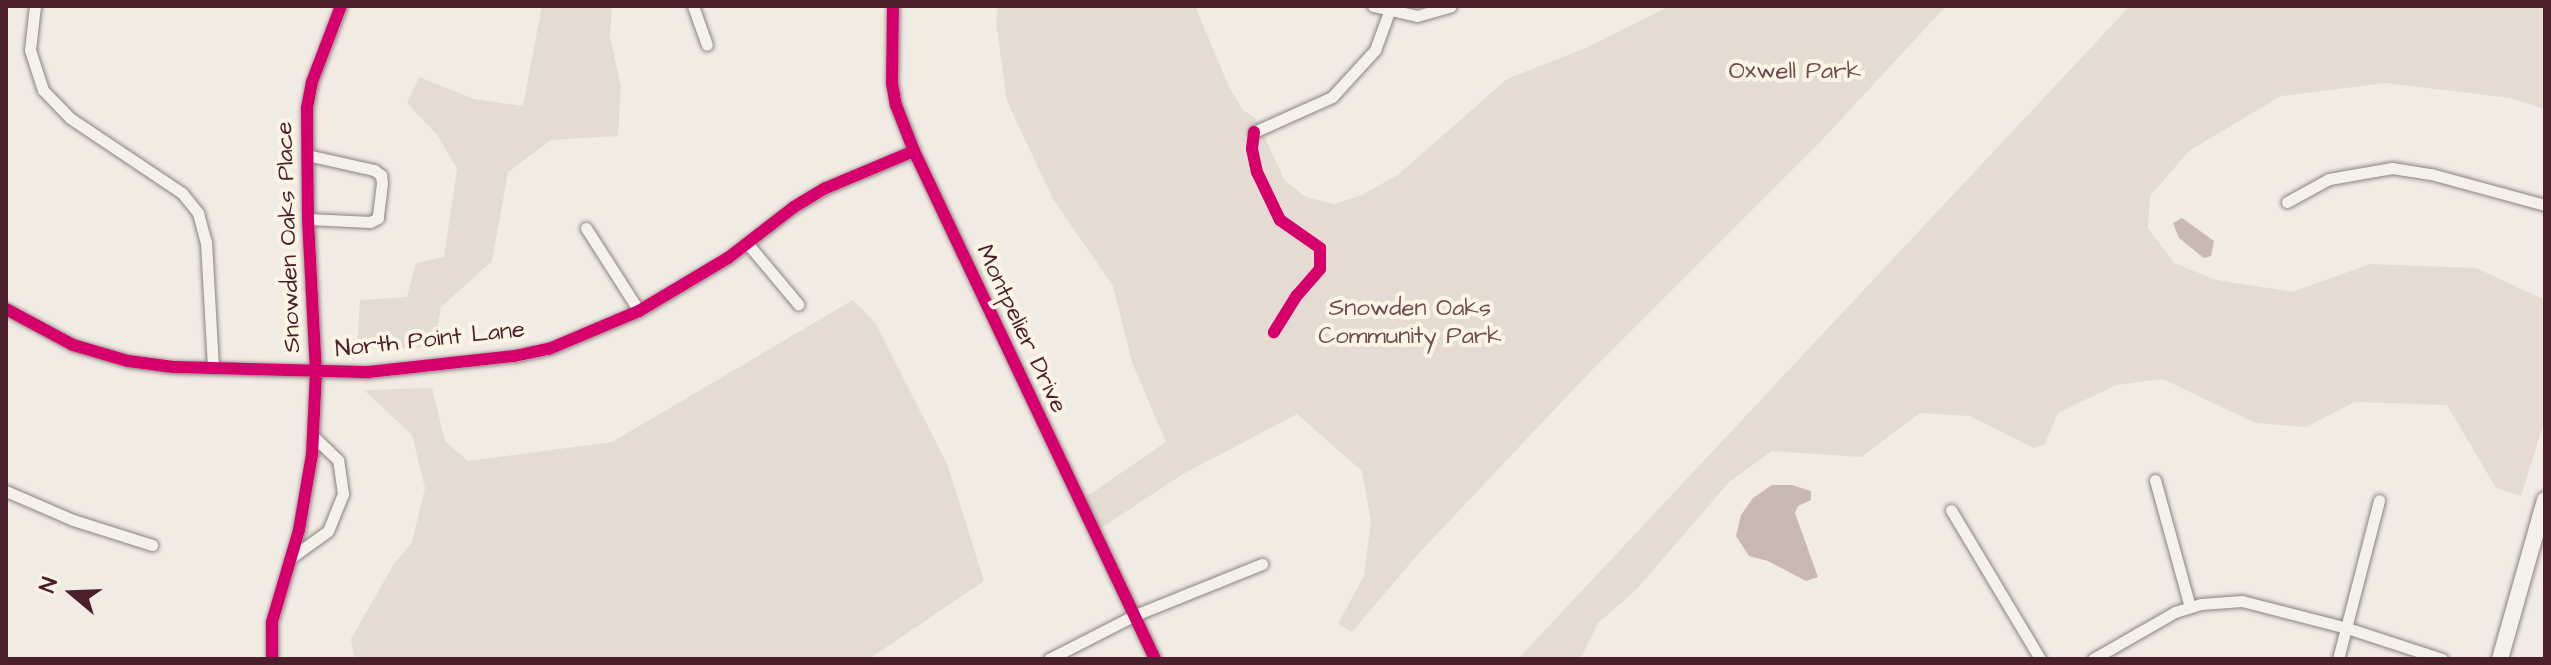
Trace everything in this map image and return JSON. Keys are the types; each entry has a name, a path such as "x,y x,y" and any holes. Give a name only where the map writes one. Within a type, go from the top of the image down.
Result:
{"main road":[{"path":"2500,659 2545,500"}],"street":[{"path":"35,6 30,50 43,90 70,118 182,193 198,213 207,256 213,368"},
{"name":"Snowden Oaks Place","path":"272,659 272,622 310,476 313,436 316,372 308,219 308,97 341,6"},
{"path":"693,6 707,45"},
{"name":"Montpelier Drive","path":"893,6 892,83 896,105 914,151 1009,359 1155,659"},
{"path":"1373,6 1417,16 1451,6"},
{"path":"1254,132 1332,97 1375,50 1389,12"},
{"name":"North Point Lane","path":"6,309 43,332 103,355 150,365 369,372 515,356 549,349 639,311 747,243 826,188 914,151"},
{"path":"307,155 374,170 381,175 382,183 378,218 370,222 308,219"},
{"path":"2287,202 2329,179 2392,168 2431,174 2545,205"},
{"path":"586,228 639,311"},
{"path":"747,243 798,304"},
{"path":"291,557 328,531 343,494 338,460 313,436"},
{"path":"2155,480 2190,607"},
{"path":"6,491 85,525 152,545"},
{"path":"2338,659 2379,500"},
{"path":"1951,510 2040,659"},
{"path":"1049,659 1135,615 1262,564"},
{"path":"2093,659 2150,625 2190,607 2242,601 2347,628 2442,659"}],"green space":[{"path":"542,6 612,6 610,37 621,86 618,136 551,140 508,172 492,261 441,307 434,347 357,349 360,300 407,297 416,263 444,257 457,169 438,136 407,103 419,77 474,99 523,106"},
{"name":"Snowden Oaks Community Park","path":"998,6 1195,6 1229,87 1243,110 1256,119 1285,181 1306,197 1334,204 1362,195 1399,174 1507,79 1583,49 1670,6 1946,6 1821,141 1589,373 1419,553 1352,632 1338,624 1364,576 1371,521 1362,471 1297,414 1183,474 1095,532 1080,501 1166,442 1132,362 1113,286 1053,199 1007,101 996,22"},
{"path":"2130,6 2545,6 2545,109 2511,98 2385,83 2281,96 2189,151 2150,196 2148,228 2174,263 2216,280 2292,292 2370,264 2476,268 2545,300 2545,419 2521,496 2496,488 2447,405 2355,402 2306,427 2255,423 2163,379 2116,385 2058,413 2044,445 2033,448 1970,416 1920,413 1861,457 1772,451 1729,482 1635,591 1598,623 1580,659 1518,659"},
{"path":"853,300 876,324 948,466 984,581 869,659 354,659 351,639 394,564 412,542 425,488 412,435 364,390 432,388 445,441 468,461 612,442"}],"shaded area":[{"path":"2182,218 2214,241 2211,256 2204,258 2179,238 2173,223"},
{"path":"1772,485 1792,485 1811,491 1811,500 1798,506 1795,513 1818,577 1806,581 1768,561 1749,556 1736,536 1741,515 1753,498"}],"cycle path":[{"path":"272,659 272,622 299,530 312,455 316,372 308,219 307,108 312,82 341,6"},
{"path":"893,6 892,83 896,105 914,151 1155,659"},
{"path":"1254,132 1252,149 1257,172 1280,220 1320,248 1320,269 1297,295 1274,332"},
{"path":"6,309 73,345 128,361 173,367 369,372 515,356 549,349 639,311 728,258 794,207 826,188 914,151"}],"park label":[{"name":"Oxwell Park","path":"1795,72"}]}
